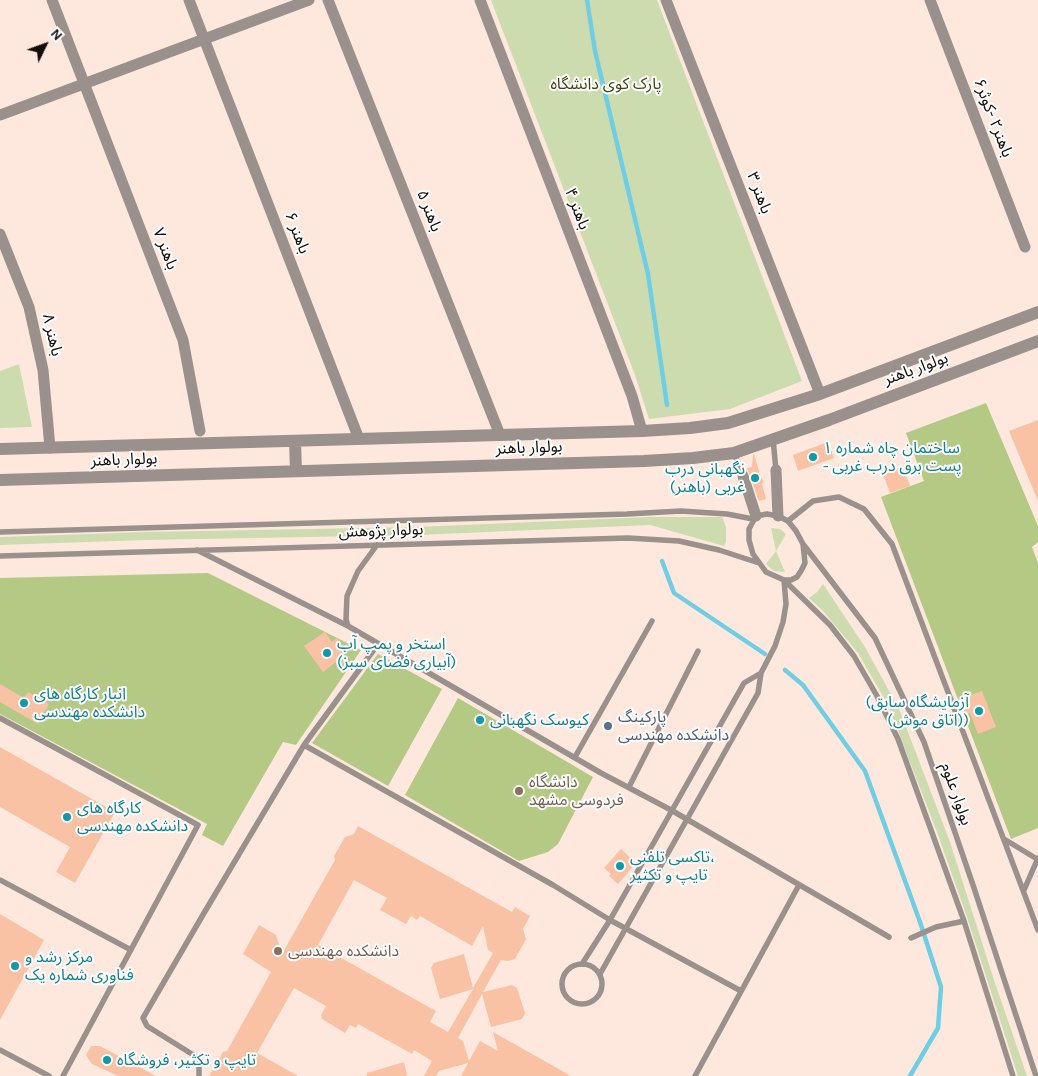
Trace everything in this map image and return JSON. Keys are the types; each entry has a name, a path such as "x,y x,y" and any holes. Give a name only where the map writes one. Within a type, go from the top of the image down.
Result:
{"street":[{"name":"باهنر ۷","path":"52,0 183,340 200,430"},
{"name":"باهنر ۶","path":"189,0 359,439"},
{"path":"0,115 309,0"},
{"name":"باهنر ۵","path":"328,0 500,435"},
{"name":"باهنر ۴","path":"480,0 632,396 642,431"},
{"name":"باهنر۲ -کوثر۶","path":"930,0 1025,248"},
{"name":"باهنر ۳","path":"670,1 820,394"},
{"name":"باهنر ۸","path":"0,234 29,307 43,370 50,448"},
{"name":"بولوار باهنر","path":"0,449 642,431 728,423 820,394 1038,312"},
{"name":"بولوار باهنر","path":"0,480 644,461 734,453 1038,341"},
{"path":"295,441 296,471"},
{"path":"776,470 783,518"},
{"path":"743,476 755,518"}],"lane":[{"path":"773,439 776,470"},
{"path":"734,453 743,476"},
{"path":"783,518 813,501 838,497 864,508 892,544 1038,930"},
{"name":"بولوار پژوهش","path":"0,532 681,511 755,518"},
{"path":"784,580 791,580 802,572 805,563 803,544 796,531 783,518 767,514 755,518 749,529 749,540 753,554 766,572 784,580 830,625 854,656 878,696 898,739 964,921 1013,1076"},
{"name":"بولوار پژوهش","path":"0,556 628,538 680,541 719,550 759,563"},
{"name":"بولوار علوم","path":"803,544 875,638 920,734 973,885 1036,1076"},
{"path":"348,626 346,619 347,596 358,571 377,545"},
{"path":"197,550 348,626 889,937"},
{"path":"600,974 758,693 761,673 775,646 783,622 786,604 784,580"},
{"path":"575,757 652,621"},
{"path":"199,1076 199,1062 195,1056 148,1026 143,1018 304,745 378,644"},
{"path":"629,787 698,652"},
{"path":"582,964 610,920 744,683 761,673"},
{"path":"0,718 198,825 63,1076"},
{"path":"304,745 553,885 610,920 741,991"},
{"path":"1004,840 1038,859 1024,890"},
{"path":"0,880 131,950"},
{"path":"695,1076 798,886"},
{"path":"911,938 936,928 964,921"},
{"path":"582,964 589,965 600,974 602,987 595,999 582,1004 575,1002 565,993 563,980 570,968 582,964"},
{"path":"0,1050 49,1076"}],"green space":[{"name":"پارک کوی دانشگاه","path":"491,0 657,0 802,381 730,409 649,419 635,375"},
{"path":"19,364 32,427 0,428 0,371"},
{"path":"986,403 1038,526 1038,542 1032,547 1038,563 1038,828 1011,839 881,497 924,481 906,433"},
{"path":"649,517 721,517 726,528 726,542 724,546 650,525 418,535 146,540 0,545 0,537 417,527"},
{"path":"771,528 780,529 786,534 776,551"},
{"path":"776,551 785,572 774,571 766,564"},
{"path":"208,573 361,650 296,745 283,742 223,846 202,835 207,824 0,714 0,578"},
{"path":"823,584 865,647 900,711 950,842 1027,1076 1018,1076 967,917 937,832 888,705 858,653 824,612 809,598"},
{"path":"378,654 442,689 388,786 312,743"},
{"path":"458,698 593,777 558,844 548,852 519,861 405,795"}],"building":[{"path":"1038,420 1038,501 1009,431"},
{"name":"ساختمان چاه شماره ۱ - پست برق درب غربی","path":"828,442 834,458 798,471 793,455"},
{"path":"754,454 761,478 764,481 762,484 766,499 759,501 747,468 752,467"},
{"path":"903,466 910,486 890,493 883,474"},
{"name":"استخر و پمپ آب (آبیاری فضای سبز)","path":"325,632 332,642 337,638 345,649 343,651 345,655 323,672 304,646"},
{"name":"انبار کارگاه های دانشکده مهندسی","path":"0,684 24,698 28,692 49,704 38,724 0,702"},
{"name":"(آزمایشگاه سابق (اتاق موش))","path":"982,691 996,727 978,734 970,713 964,715 958,700"},
{"name":"کارگاه های دانشکده مهندسی","path":"0,747 115,812 75,883 56,872 70,847 0,807"},
{"name":"دانشکده مهندسی","path":"358,826 512,912 515,907 530,916 523,929 526,939 515,959 501,960 483,992 512,985 517,988 525,1013 522,1019 491,1027 482,994 458,1038 463,1041 469,1061 480,1041 498,1051 493,1032 571,1076 461,1076 468,1063 439,1071 436,1076 424,1076 432,1061 414,1050 412,1054 358,1024 356,1028 350,1025 345,1033 322,1019 321,1015 326,1006 294,988 257,1053 298,1076 209,1076 223,1052 227,1051 271,972 243,954 259,925 276,935 282,954 335,860 334,856 345,837 354,834","holes":["354,880 387,898 380,910 406,924 411,916 417,920 420,916 472,946 483,926 488,950 493,953 473,988 464,954 434,963 431,968 440,999 473,989 448,1032 430,1022 436,1011 318,945"]},
{"name":"تاکسی تلفنی، تایپ و تکثیر","path":"621,849 636,863 618,884 609,876 611,874 604,868"},
{"name":"مرکز رشد و فناوری شماره یک","path":"0,914 44,940 0,1020"},
{"name":"تایپ و تکثیر، فروشگاه","path":"91,1046 100,1046 156,1076 118,1076 92,1064 86,1055"},
{"path":"404,1062 407,1076 367,1076 367,1073"}],"waterway":[{"path":"587,0 595,51 648,274 667,405"},
{"path":"662,561 674,593 765,654"},
{"path":"785,670 803,685 865,771 920,922 941,987 938,1028 910,1076"}],"place":[{"name":"ساختمان چاه شماره ۱ - پست برق درب غربی","path":"813,457"},
{"name":"نگهبانی درب غربی (باهنر)","path":"755,478"},
{"name":"استخر و پمپ آب (آبیاری فضای سبز)","path":"327,653"},
{"name":"انبار کارگاه های دانشکده مهندسی","path":"24,703"},
{"name":"(آزمایشگاه سابق (اتاق موش))","path":"979,711"},
{"name":"کیوسک نگهبانی","path":"480,720"},
{"name":"پارکینگ دانشکده مهندسی","path":"608,726"},
{"name":"دانشگاه فردوسی مشهد","path":"519,791"},
{"name":"کارگاه های دانشکده مهندسی","path":"67,817"},
{"name":"تاکسی تلفنی، تایپ و تکثیر","path":"620,866"},
{"name":"دانشکده مهندسی","path":"278,951"},
{"name":"مرکز رشد و فناوری شماره یک","path":"15,966"},
{"name":"تایپ و تکثیر، فروشگاه","path":"107,1060"}]}
